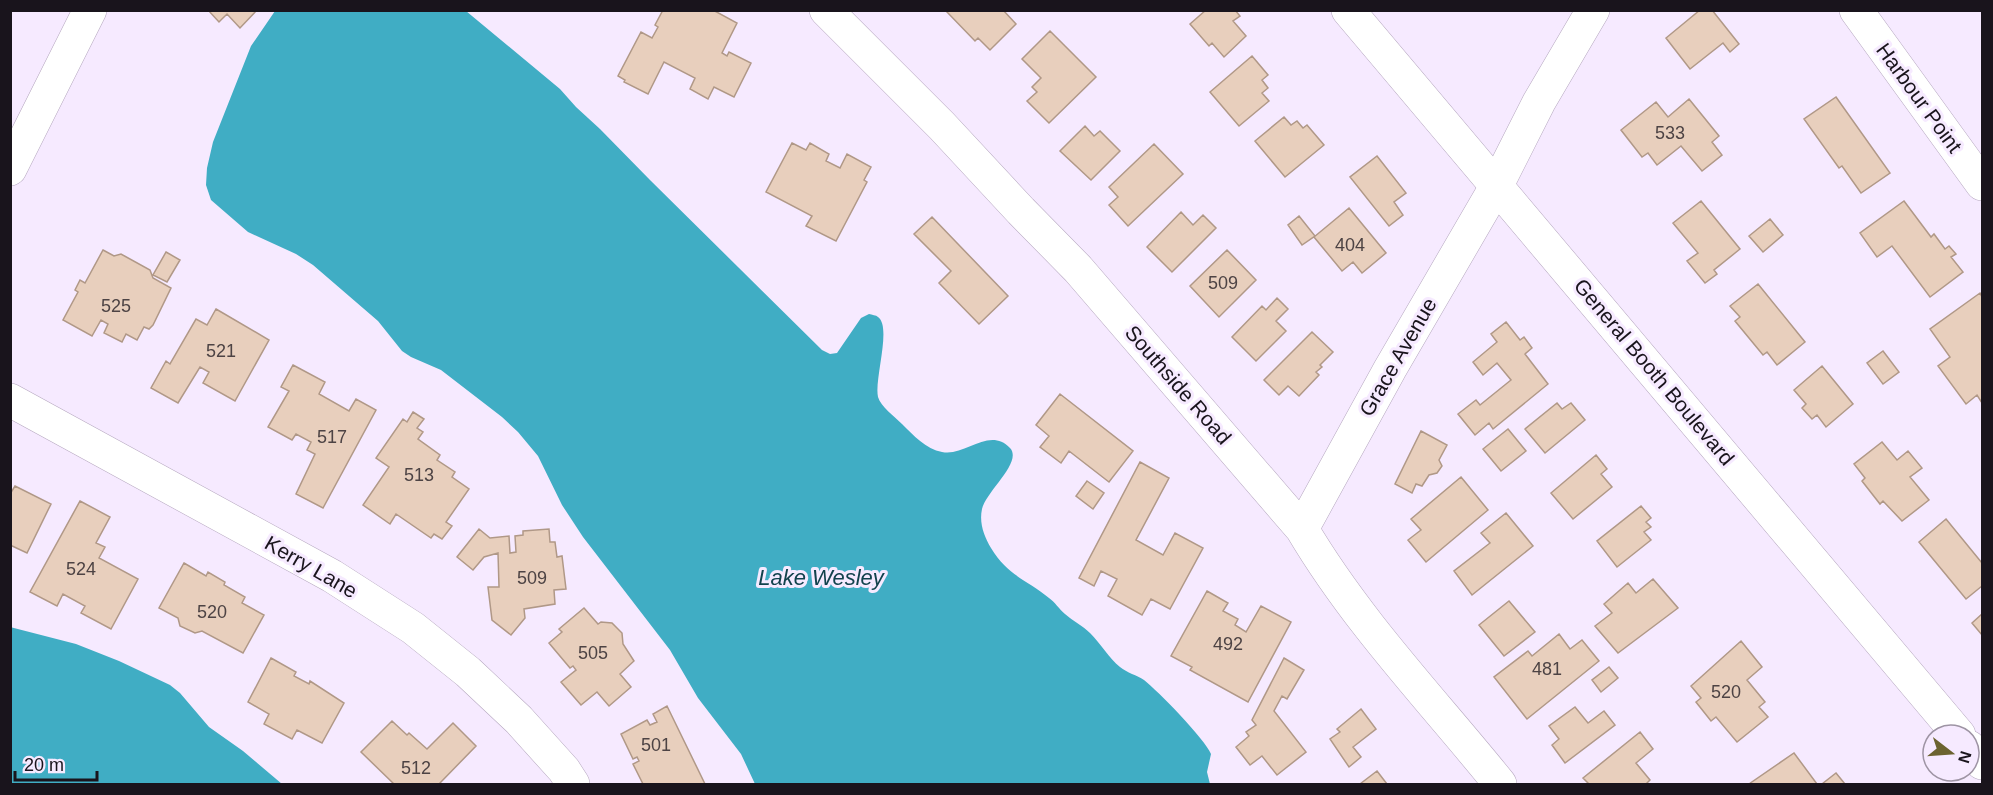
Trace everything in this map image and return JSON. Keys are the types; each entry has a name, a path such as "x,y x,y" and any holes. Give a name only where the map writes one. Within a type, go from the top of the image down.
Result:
{"main road":[{"path":"10,169 90,10"},
{"name":"Southside Road","path":"826,10 942,126 1021,212 1078,269 1302,529 1323,564 1411,679 1500,784"},
{"name":"General Booth Boulevard","path":"1348,10 1949,723"},
{"name":"Grace Avenue","path":"1302,529 1390,369 1497,186 1539,102 1593,10"},
{"name":"Harbour Point","path":"1856,10 1983,184"},
{"name":"Kerry Lane","path":"10,400 332,576 413,627 468,672 519,720 564,770 573,784"}],"water":[{"name":"Lake Wesley","path":"275,11 466,11 560,89 822,350 830,354 837,353 861,318 869,314 878,317 883,331 877,389 882,404 915,437 936,450 951,452 994,440 1010,448 1013,454 1012,461 982,509 983,529 991,548 1004,565 1090,633 1120,667 1144,680 1180,715 1211,754 1207,772 1210,784 755,784 741,754 698,698 670,650 583,537 562,505 538,456 518,432 441,370 402,351 378,321 313,265 296,254 248,232 211,200 206,185 213,142 251,46"},
{"path":"10,627 76,644 170,685 180,693 209,727 243,751 282,784 11,784"}],"building":[{"path":"208,10 257,10 240,28 227,14 219,22"},
{"path":"663,10 713,10 737,23 722,53 727,56 729,52 751,63 734,97 714,87 708,99 690,89 695,78 664,62 648,94 624,82 625,80 618,76 641,32 652,38 658,27 655,25"},
{"path":"1003,10 1016,24 990,50 978,38 975,41 946,11"},
{"path":"1206,10 1235,10 1240,16 1233,21 1246,36 1224,57 1212,43 1209,46 1190,24"},
{"path":"1700,10 1712,10 1739,44 1730,52 1723,43 1690,69 1666,38"},
{"path":"1050,31 1096,77 1049,123 1027,101 1037,92 1032,87 1041,78 1022,59"},
{"path":"1252,56 1268,75 1262,80 1268,88 1262,93 1269,101 1239,126 1210,92"},
{"path":"1836,97 1890,173 1861,193 1842,166 1839,168 1804,119"},
{"path":"1689,99 1719,136 1712,142 1722,155 1702,171 1681,146 1657,165 1648,153 1642,157 1621,130 1656,102 1668,117"},
{"path":"1284,117 1291,125 1297,121 1303,128 1307,125 1324,145 1285,177 1255,141"},
{"path":"1085,126 1094,136 1100,131 1120,151 1091,180 1060,151"},
{"path":"792,143 806,150 810,143 829,154 826,161 840,168 847,154 871,167 864,180 867,182 836,241 806,226 812,216 766,192"},
{"path":"1154,144 1183,174 1128,226 1109,205 1118,197 1109,187"},
{"path":"1377,156 1406,193 1394,202 1403,215 1389,226 1350,177"},
{"path":"1701,201 1740,249 1714,270 1717,274 1705,283 1687,261 1698,253 1673,223"},
{"path":"1904,201 1931,237 1934,234 1945,249 1949,246 1956,254 1951,257 1963,272 1930,297 1892,246 1877,257 1860,233"},
{"path":"1349,208 1386,253 1362,273 1353,262 1342,271 1314,237"},
{"path":"1181,212 1193,225 1203,215 1216,228 1172,272 1147,247"},
{"path":"1299,216 1315,236 1302,245 1288,225"},
{"path":"932,217 1008,296 979,324 939,283 951,271 914,234"},
{"path":"1770,219 1783,235 1763,252 1749,236"},
{"path":"103,250 114,256 121,254 150,270 153,278 171,288 153,325 149,329 144,327 137,340 126,334 122,342 104,333 108,324 101,320 92,336 63,320 78,292 75,290 80,280 85,283"},
{"path":"1227,250 1256,280 1219,317 1190,286"},
{"path":"166,252 180,260 167,282 153,275"},
{"path":"1758,284 1805,342 1777,365 1767,352 1763,355 1735,321 1740,317 1730,306"},
{"path":"1980,293 1982,297 1982,403 1977,395 1966,404 1938,366 1950,357 1930,329"},
{"path":"1277,298 1288,309 1276,321 1286,331 1256,361 1232,337 1262,306 1266,310"},
{"path":"216,309 269,340 235,401 203,383 209,372 200,367 178,403 151,388 166,361 170,364 196,319 207,325"},
{"path":"1506,322 1520,340 1524,337 1532,348 1525,354 1548,384 1493,429 1489,423 1475,435 1458,414 1476,400 1480,405 1511,380 1497,363 1483,375 1473,362 1497,342 1491,334"},
{"path":"1312,332 1333,352 1320,365 1322,367 1316,372 1319,375 1299,396 1288,386 1279,395 1264,380"},
{"path":"1883,351 1899,372 1883,384 1867,363"},
{"path":"293,365 325,382 319,394 349,411 356,399 376,410 323,508 296,494 315,454 307,450 311,442 296,434 292,440 268,427 289,391 281,387"},
{"path":"1822,366 1853,404 1826,427 1817,415 1812,419 1802,408 1806,404 1794,390"},
{"path":"1060,394 1133,451 1109,482 1069,451 1061,463 1040,447 1049,436 1036,425"},
{"path":"1557,403 1562,409 1571,403 1585,420 1545,453 1525,429"},
{"path":"413,412 424,419 417,428 423,432 418,439 440,455 437,460 455,472 452,477 469,489 446,522 452,526 442,539 434,534 431,538 396,514 390,524 363,505 389,467 376,458 403,419 407,422"},
{"path":"1508,429 1526,451 1501,471 1483,449"},
{"path":"1421,431 1447,445 1439,460 1442,466 1437,473 1429,475 1422,486 1416,484 1412,493 1395,484"},
{"path":"1882,442 1897,460 1908,451 1922,468 1910,477 1929,500 1902,521 1883,501 1880,504 1862,481 1865,478 1854,464"},
{"path":"1596,455 1607,469 1601,474 1612,487 1573,519 1551,493"},
{"path":"1140,462 1169,478 1136,540 1163,555 1175,533 1203,548 1170,609 1151,599 1142,615 1108,596 1117,579 1101,571 1094,586 1079,578"},
{"path":"1461,477 1488,510 1426,562 1408,540 1421,530 1411,519"},
{"path":"1087,481 1104,493 1093,509 1076,496"},
{"path":"15,486 51,504 27,553 10,545 10,494"},
{"path":"80,501 110,517 96,543 105,547 99,558 138,579 111,629 81,613 85,606 63,594 57,606 30,592"},
{"path":"1641,506 1651,518 1646,522 1651,527 1644,532 1651,540 1617,567 1597,541"},
{"path":"1506,513 1533,546 1472,595 1454,571 1490,543 1481,533"},
{"path":"1946,519 1982,563 1982,586 1966,599 1919,542"},
{"path":"479,529 490,538 509,536 510,553 516,552 515,536 523,535 523,531 549,529 550,542 555,542 557,557 562,556 566,589 554,590 555,604 524,609 525,618 511,635 492,620 488,587 499,587 498,553 484,557 473,570 457,557"},
{"path":"184,563 206,576 208,572 225,582 224,585 245,597 242,603 264,615 243,653 202,631 195,633 180,626 178,618 159,608"},
{"path":"1653,579 1678,608 1618,653 1595,626 1612,613 1604,604 1628,583 1636,593"},
{"path":"1207,591 1228,603 1223,611 1238,619 1235,625 1246,632 1261,606 1291,622 1248,702 1190,670 1192,667 1171,656"},
{"path":"1509,601 1535,632 1504,656 1479,625"},
{"path":"584,608 598,624 612,623 622,633 623,644 634,661 620,674 631,687 609,706 597,692 581,705 561,682 576,670 573,666 570,668 549,643 562,632 559,629"},
{"path":"1982,614 1982,635 1972,623"},
{"path":"1559,634 1570,649 1582,640 1599,661 1527,719 1494,677 1528,651 1532,656"},
{"path":"1741,641 1762,667 1747,680 1765,702 1759,707 1768,717 1737,742 1716,717 1711,721 1696,702 1701,698 1691,686"},
{"path":"271,658 296,672 294,676 309,684 310,681 344,703 322,743 297,730 292,739 264,724 269,714 248,702"},
{"path":"1284,658 1304,670 1287,699 1282,696 1274,711 1306,752 1277,775 1262,756 1250,765 1236,747 1249,736 1246,732 1256,725 1252,720"},
{"path":"1609,667 1618,678 1601,692 1592,680"},
{"path":"667,706 705,784 643,784 633,764 639,761 637,757 633,759 621,734 647,720 650,725 657,722 653,714"},
{"path":"1575,707 1588,723 1604,711 1615,725 1565,763 1552,745 1559,739 1549,726"},
{"path":"1361,709 1376,729 1353,747 1361,757 1349,767 1330,739 1340,732 1337,729"},
{"path":"392,721 427,749 453,723 476,746 439,784 394,784 361,752"},
{"path":"1640,732 1653,749 1636,763 1650,780 1648,784 1589,784 1583,778"},
{"path":"1794,753 1817,784 1749,784"},
{"path":"1377,771 1387,784 1360,784"},
{"path":"1836,773 1845,784 1822,784"}]}
